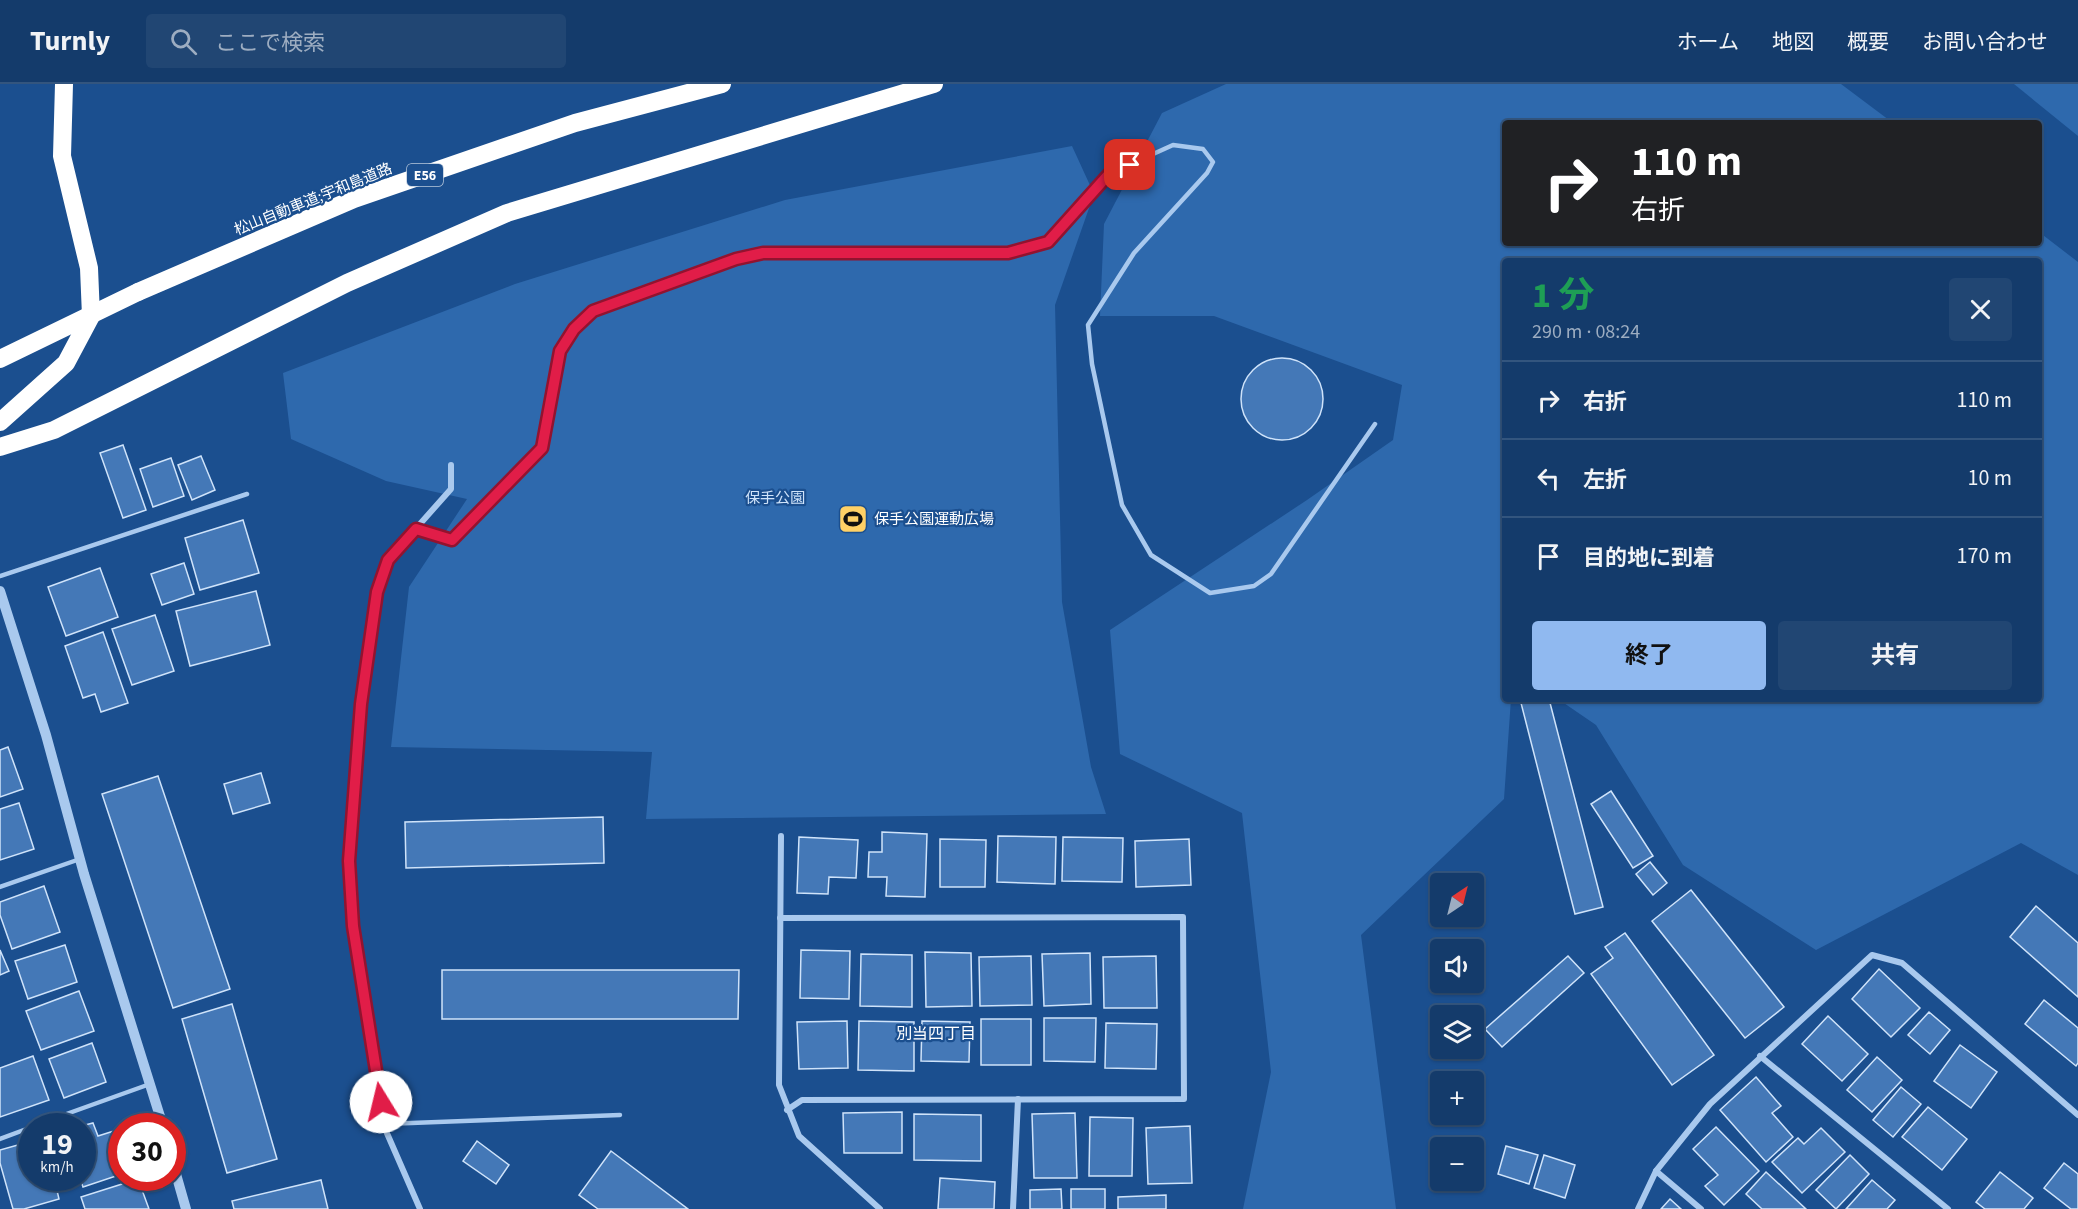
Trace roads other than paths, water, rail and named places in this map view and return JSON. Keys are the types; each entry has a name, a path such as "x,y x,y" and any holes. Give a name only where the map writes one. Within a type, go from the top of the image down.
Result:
{"highway":[{"path":"0,422 66,363 90,316 89,268 62,156 64,84"},
{"name":"松山自動車道;宇和島道路","path":"0,359 138,292 354,200 575,123 722,84"},
{"path":"0,447 54,430 347,283 507,213 934,84"}],"street":[{"path":"420,1209 384,1124 353,926 349,861 361,704 377,592 388,560 451,489 451,465"},
{"path":"0,591 46,735 80,859 159,1113"},
{"path":"781,836 778,1085 799,1136 880,1209"},
{"path":"780,918 1183,917 1184,1099 802,1100 787,1110"},
{"path":"1638,1209 1656,1171 1710,1104 1872,954 1902,963 2078,1115"},
{"path":"1760,1056 1948,1209"},
{"path":"1013,1209 1018,1099"},
{"path":"1656,1171 1701,1209"},
{"path":"181,1191 186,1209"}],"lane":[{"path":"416,529 452,540 542,448 560,351 574,329 593,311 736,259 763,253 1008,253 1048,242 1109,174 1173,145 1203,149 1213,162 1207,173 1134,253 1088,325 1092,364 1122,505 1151,555 1210,592 1254,586 1271,574 1375,424"},
{"path":"0,576 247,494"},
{"path":"0,887 80,859"},
{"path":"70,1113 150,1084"},
{"path":"384,1124 620,1115"},
{"path":"0,1139 18,1132"}],"place":[{"name":"保手公園運動広場","path":"853,519"}],"district":[{"name":"別当四丁目","path":"936,1033"}],"park label":[{"name":"保手公園","path":"775,498"}]}
